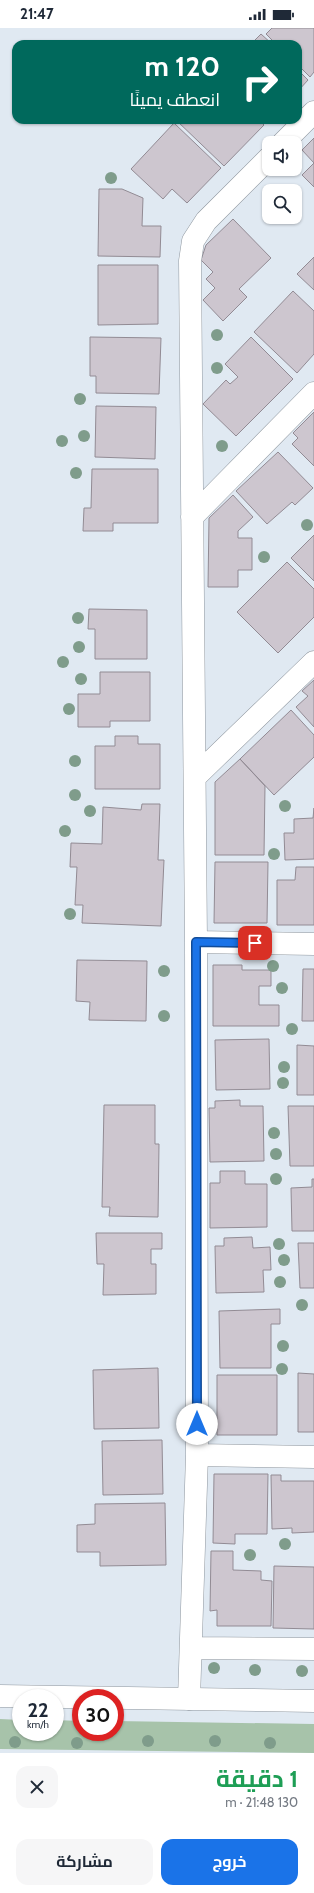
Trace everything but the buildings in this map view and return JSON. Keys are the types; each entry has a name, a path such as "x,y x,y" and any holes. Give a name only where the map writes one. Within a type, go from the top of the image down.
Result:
{"street":[{"path":"291,136 314,112"},
{"path":"189,1699 197,1455 196,942 190,261 193,241 206,221 262,165"},
{"path":"192,517 314,393"},
{"path":"195,777 314,662"},
{"path":"196,942 314,944"},
{"path":"197,1455 314,1457"},
{"path":"191,1648 314,1649"},
{"path":"0,1696 314,1701"}],"green space":[{"path":"0,1719 12,1720 12,1741 64,1741 64,1720 72,1721 72,1741 124,1741 124,1721 314,1724 314,1753 0,1749"}],"route":[{"path":"197,1424 196,942 255,943"}]}
